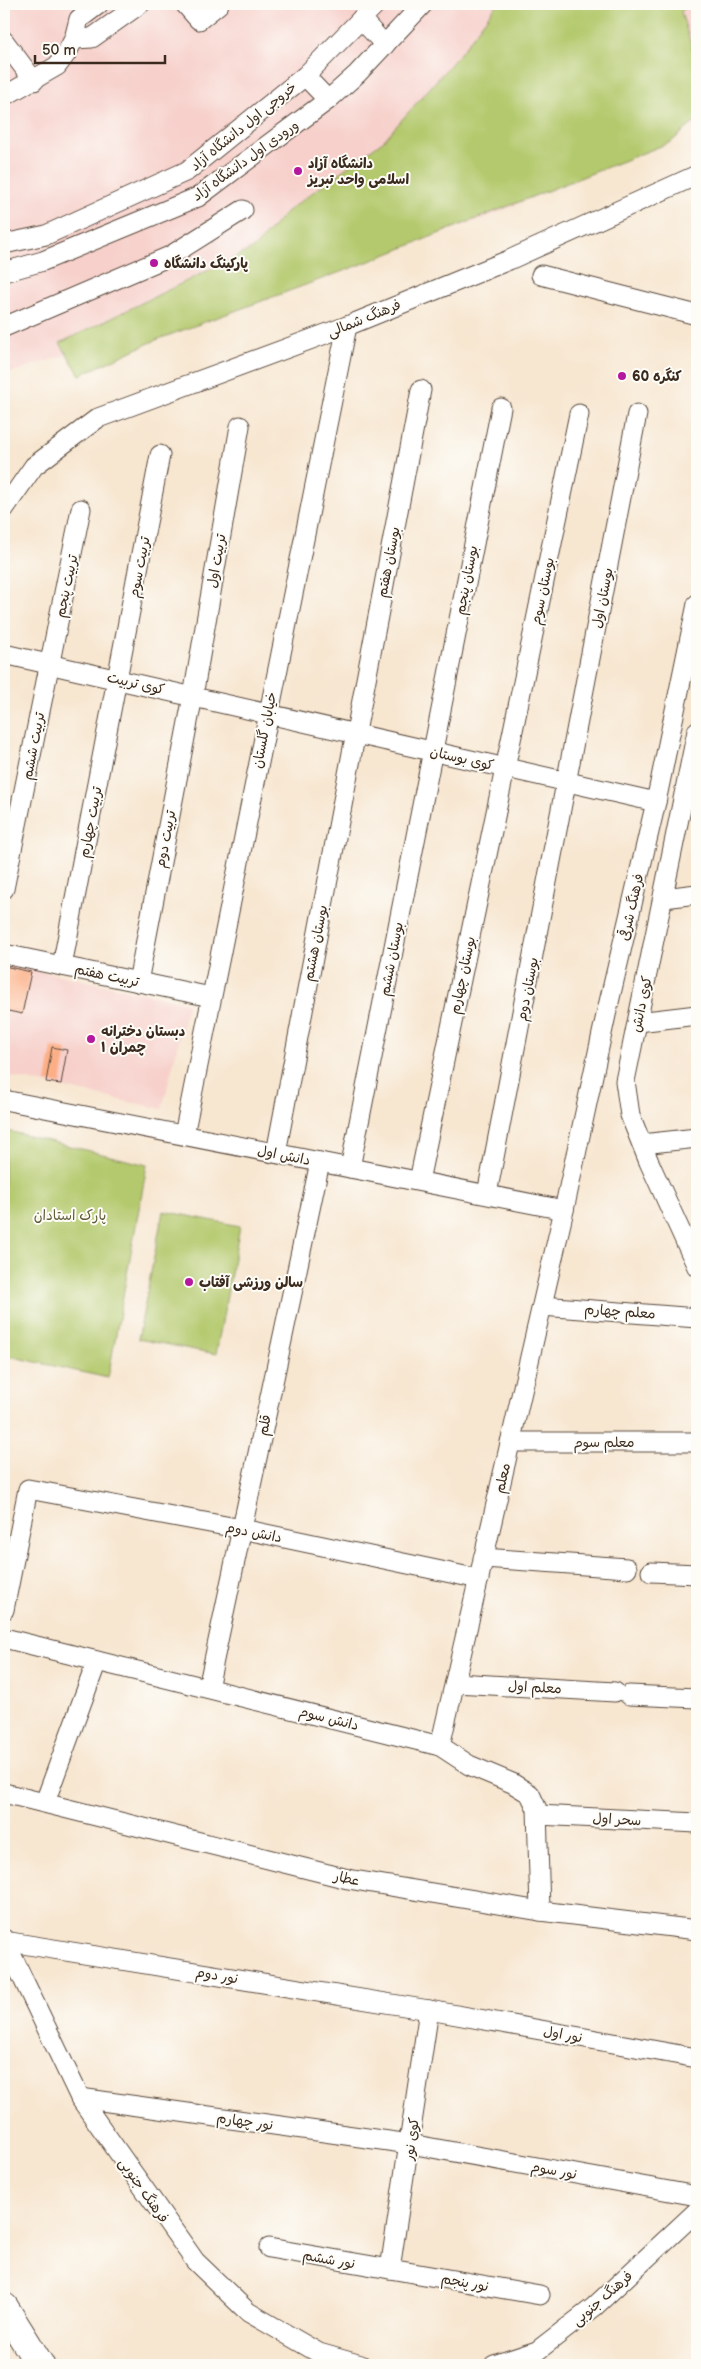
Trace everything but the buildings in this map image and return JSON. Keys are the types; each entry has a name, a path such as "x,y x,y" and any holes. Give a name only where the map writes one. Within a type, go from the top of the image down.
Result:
{"highway":[{"path":"4,2307 40,2365"}],"street":[{"path":"4,92 10,93 34,81 57,66 74,39 79,19 99,4"},
{"path":"74,39 92,38 140,4"},
{"path":"185,4 199,20 219,4"},
{"name":"خروجی اول دانشگاه آزاد","path":"4,244 46,235 187,171 305,76 376,4"},
{"name":"ورودی اول دانشگاه آزاد","path":"4,272 43,261 198,197 328,100 385,45 423,4"},
{"path":"361,19 385,45"},
{"path":"4,41 34,81"},
{"path":"305,76 328,100"},
{"name":"فرهنگ شمالی","path":"4,509 34,466 98,418 347,326 509,260 697,176"},
{"path":"4,327 170,256 244,210"},
{"path":"541,276 697,315"},
{"name":"خیابان گلستان","path":"184,1135 267,713 347,326"},
{"name":"بوستان هفتم","path":"355,733 421,390"},
{"name":"بوستان پنجم","path":"432,751 500,408"},
{"name":"بوستان سوم","path":"505,768 578,414"},
{"name":"بوستان اول","path":"566,783 637,414"},
{"name":"تربیت اول","path":"193,696 240,426"},
{"name":"تربیت سوم","path":"118,678 160,455"},
{"name":"تربیت پنجم","path":"50,663 82,509"},
{"name":"فرهنگ شرقی","path":"564,1210 606,1015 656,802 697,604"},
{"name":"کوی تربیت","path":"4,654 118,678 267,713"},
{"name":"تربیت ششم","path":"4,889 50,663"},
{"name":"تربیت چهارم","path":"62,966 118,678"},
{"name":"تربیت دوم","path":"138,982 193,696"},
{"name":"کوی بوستان","path":"267,713 566,783 656,802"},
{"name":"کوی دانش","path":"696,1262 630,1114 625,1081 693,771 697,731"},
{"name":"بوستان هشتم","path":"276,1153 355,733"},
{"name":"بوستان ششم","path":"350,1168 432,751"},
{"name":"بوستان چهارم","path":"419,1181 505,768"},
{"name":"بوستان دوم","path":"487,1194 566,783"},
{"path":"664,898 697,894"},
{"name":"تربیت هفتم","path":"4,954 211,997"},
{"path":"638,1022 697,1015"},
{"name":"دانش اول","path":"4,1100 564,1210"},
{"path":"642,1144 697,1138"},
{"name":"قلم","path":"208,1688 320,1162"},
{"name":"معلم","path":"440,1746 564,1210"},
{"name":"معلم چهارم","path":"542,1306 697,1318"},
{"name":"معلم سوم","path":"510,1442 697,1442"},
{"name":"دانش دوم","path":"4,1610 28,1489 242,1529 479,1579"},
{"path":"483,1558 627,1568"},
{"path":"651,1572 697,1574"},
{"name":"دانش سوم","path":"4,1638 440,1746 469,1765 512,1783 530,1794 538,1815 540,1911"},
{"path":"45,1802 98,1661"},
{"name":"معلم اول","path":"456,1683 697,1698"},
{"name":"عطار","path":"4,1793 348,1878 540,1911 697,1930"},
{"name":"سحر اول","path":"538,1815 697,1823"},
{"name":"نور دوم","path":"4,1940 429,2010"},
{"name":"فرهنگ جنوبی","path":"4,1940 80,2098 195,2261 248,2312 318,2353 361,2365"},
{"name":"نور اول","path":"429,2010 697,2058"},
{"name":"کوی نور","path":"390,2269 429,2010"},
{"name":"نور چهارم","path":"80,2098 410,2144"},
{"name":"نور سوم","path":"410,2144 697,2196"},
{"name":"فرهنگ جنوبی","path":"494,2365 537,2350 594,2307 697,2211"},
{"name":"نور ششم","path":"269,2248 390,2269"},
{"name":"نور پنجم","path":"390,2269 540,2295"}],"shaded area":[{"name":"دانشگاه آزاد اسلامی واحد تبریز","path":"4,4 697,4 697,124 488,217 4,375"},
{"name":"دبستان دخترانه چمران ۱","path":"4,963 188,1003 162,1109 4,1075"}],"green space":[{"path":"497,4 688,4 681,12 697,64 697,120 671,142 357,266 156,340 80,375 60,343 254,248 286,212 384,140 458,56"},
{"name":"پارک استادان","path":"4,1130 147,1165 108,1378 4,1355"},
{"name":"سالن ورزشی آفتاب","path":"163,1211 240,1226 216,1354 138,1339"}],"place":[{"name":"دانشگاه آزاد اسلامی واحد تبریز","path":"298,171"},
{"name":"پارکینگ دانشگاه","path":"154,263"},
{"name":"کنگره 60","path":"622,376"},
{"name":"دبستان دخترانه چمران ۱","path":"91,1039"},
{"name":"سالن ورزشی آفتاب","path":"189,1282"}]}
